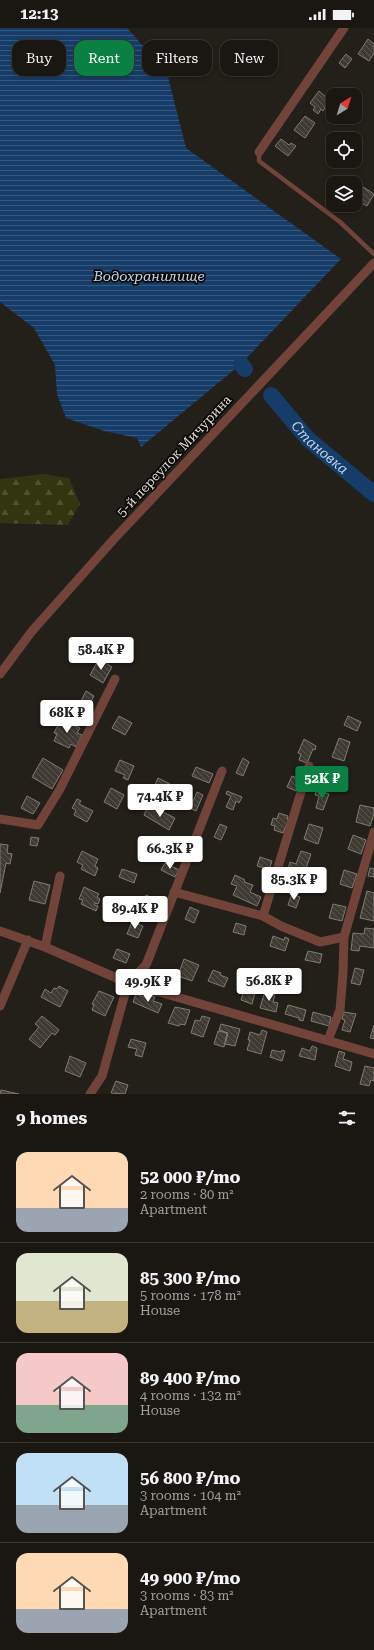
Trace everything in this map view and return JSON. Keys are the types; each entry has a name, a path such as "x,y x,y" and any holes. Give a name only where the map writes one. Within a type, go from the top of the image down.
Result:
{"street":[{"path":"259,152 344,28"},
{"name":"5-й переулок Мичурина","path":"0,674 32,631 114,539 374,263"},
{"path":"0,820 38,825 60,789 115,679"},
{"path":"263,916 309,766"},
{"path":"90,1094 102,1076 128,983 146,965 222,771"},
{"path":"328,1040 340,1010 344,937 374,832"},
{"path":"45,947 60,876"},
{"path":"174,892 263,916 281,926 320,942 344,937"},
{"path":"0,931 28,940 128,983 374,1054"},
{"path":"0,1006 28,940"}],"lane":[{"path":"259,152 259,161 340,222 374,254"}],"green space":[{"path":"43,474 69,478 80,504 68,525 0,523 0,479"}],"water":[{"name":"Водохранилище","path":"0,28 127,28 142,45 142,76 168,76 186,148 341,259 241,364 141,447 137,438 104,431 66,418 57,394 55,365 34,328 0,302"}],"building":[{"path":"368,39 374,44 374,53 369,61 358,54"},
{"path":"346,54 352,59 345,68 339,63"},
{"path":"319,91 326,97 326,106 323,111 321,109 318,114 313,110 315,107 310,103"},
{"path":"305,116 315,123 305,138 294,130"},
{"path":"281,139 289,145 291,143 296,146 288,156 275,146"},
{"path":"363,187 374,194 367,206 362,203"},
{"path":"99,659 112,667 103,683 90,675"},
{"path":"86,691 94,696 87,709 79,705"},
{"path":"119,716 132,723 125,735 112,728"},
{"path":"348,716 361,722 357,731 344,725"},
{"path":"61,719 80,728 77,733 82,735 76,747 71,744 69,748 54,741 57,734 54,733"},
{"path":"339,738 350,742 344,761 332,757"},
{"path":"304,739 316,746 315,750 313,749 307,763 299,760 301,754 298,753"},
{"path":"43,758 63,770 52,789 32,777"},
{"path":"243,758 249,762 243,776 236,773"},
{"path":"120,760 134,766 128,780 123,778 125,775 115,771"},
{"path":"196,767 213,774 209,783 192,776"},
{"path":"292,776 301,779 296,791 287,787"},
{"path":"158,778 170,784 164,796 153,790"},
{"path":"111,788 124,795 117,809 104,802"},
{"path":"227,791 242,797 239,803 236,801 233,810 226,807 231,796 226,794"},
{"path":"316,791 329,794 323,810 316,808 319,796 315,795"},
{"path":"197,792 203,795 196,811 190,808"},
{"path":"27,796 40,803 33,814 21,808"},
{"path":"77,799 81,801 79,804 93,811 87,822 74,815 76,810 72,808"},
{"path":"360,805 374,808 374,814 370,826 356,822"},
{"path":"153,807 175,818 169,830 144,815 147,808 152,810"},
{"path":"279,813 288,816 287,819 289,819 283,833 274,830 275,826 271,825 273,818 277,819"},
{"path":"220,824 227,827 221,840 214,837"},
{"path":"309,824 323,828 318,844 304,839"},
{"path":"353,835 366,840 361,854 348,849"},
{"path":"31,837 39,838 37,846 30,845"},
{"path":"0,844 8,845 7,853 12,854 10,864 6,863 0,893"},
{"path":"82,851 98,859 95,866 98,868 95,876 81,869 83,865 77,862"},
{"path":"301,851 311,854 303,877 288,869 290,862 296,864"},
{"path":"260,857 272,861 269,870 257,866"},
{"path":"165,863 179,870 175,877 161,870"},
{"path":"370,868 374,869 374,877 368,876"},
{"path":"122,869 137,874 134,883 119,877"},
{"path":"344,870 357,874 352,888 340,884"},
{"path":"235,875 245,880 244,882 253,885 250,892 261,897 257,906 233,895 237,886 231,884"},
{"path":"34,881 50,885 45,904 29,900"},
{"path":"84,887 99,894 97,897 100,899 98,904 95,903 94,905 98,906 96,911 81,904 83,900 79,899"},
{"path":"367,891 374,893 374,921 360,918"},
{"path":"292,894 300,897 296,908 288,905"},
{"path":"146,895 155,899 149,912 136,905 138,899 143,901"},
{"path":"333,904 346,907 342,921 329,918"},
{"path":"190,907 199,911 194,923 185,919"},
{"path":"132,922 143,926 138,938 127,934"},
{"path":"236,923 246,926 244,935 233,932"},
{"path":"365,928 374,929 374,948 360,946 359,951 351,950 353,933 364,934"},
{"path":"273,936 284,940 285,937 289,939 285,951 270,946"},
{"path":"117,949 130,954 126,963 113,958"},
{"path":"308,951 322,954 320,963 305,960"},
{"path":"184,959 199,965 192,981 178,976"},
{"path":"355,968 364,970 360,985 351,983"},
{"path":"213,970 228,978 224,987 208,981"},
{"path":"59,986 68,991 60,1007 41,997 45,989 51,993 54,988 57,989"},
{"path":"245,986 256,989 252,1004 241,1000"},
{"path":"99,991 114,997 105,1016 92,1010 94,1005 92,1004"},
{"path":"265,991 275,994 273,1002 278,1003 276,1012 260,1008"},
{"path":"136,994 146,998 148,994 155,997 153,1001 162,1004 158,1013 133,1002"},
{"path":"288,1005 306,1010 303,1021 299,1020 299,1018 285,1014"},
{"path":"175,1007 190,1010 185,1025 180,1024 179,1026 168,1023"},
{"path":"313,1012 331,1017 329,1026 311,1021"},
{"path":"344,1012 356,1014 350,1032 342,1030 345,1020 342,1019"},
{"path":"42,1016 59,1030 55,1035 52,1033 40,1048 29,1039 39,1027 35,1024"},
{"path":"202,1016 210,1018 203,1037 191,1033 195,1020 200,1021"},
{"path":"221,1024 240,1029 235,1046 225,1044 228,1033 219,1030"},
{"path":"374,1025 374,1039 370,1038"},
{"path":"262,1030 267,1032 261,1054 247,1050 250,1040 248,1040 250,1032 260,1035"},
{"path":"218,1031 227,1033 224,1047 214,1044"},
{"path":"131,1039 146,1043 142,1057 135,1055 137,1049 128,1047"},
{"path":"312,1046 317,1048 315,1060 299,1056 302,1048 310,1051"},
{"path":"272,1050 281,1052 282,1050 285,1051 282,1061 270,1057"},
{"path":"339,1051 345,1053 343,1059 352,1062 350,1071 335,1066"},
{"path":"70,1056 86,1063 80,1077 65,1071"},
{"path":"365,1066 374,1068 374,1081 371,1080 369,1086 360,1084"},
{"path":"116,1081 128,1085 125,1094 111,1093"},
{"path":"1,1090 19,1094 0,1094"}],"waterway":[{"name":"Становка","path":"241,364 245,369"},
{"name":"Становка","path":"271,395 308,439 374,494"}]}
